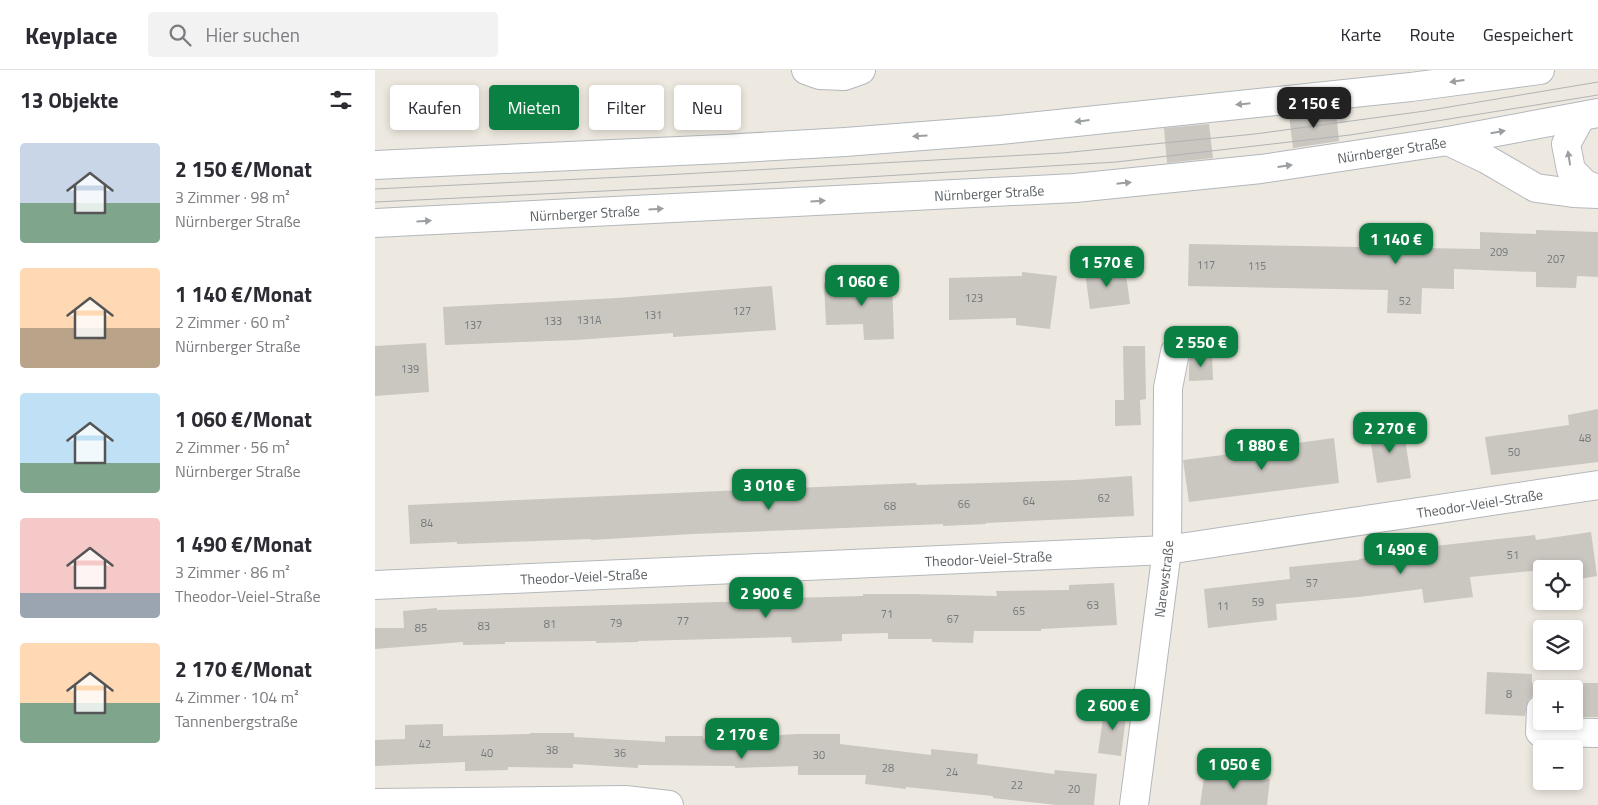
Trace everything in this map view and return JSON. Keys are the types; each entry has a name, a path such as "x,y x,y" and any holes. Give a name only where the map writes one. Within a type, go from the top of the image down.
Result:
{"street":[{"path":"806,70 820,75 844,76 861,70"},
{"path":"375,165 742,148 1000,130 1411,87 1540,70"},
{"path":"1589,115 1566,144 1571,170 1585,184 1598,189"},
{"name":"Nürnberger Straße","path":"375,223 1075,188 1261,169 1448,141 1589,115"},
{"path":"1448,141 1486,159 1536,188 1573,194 1598,194"},
{"name":"Narewstraße","path":"1134,805 1167,550 1168,388 1175,352"},
{"name":"Theodor-Veiel-Straße","path":"375,585 1167,550 1598,485"},
{"path":"1540,730 1540,732 1598,733"},
{"path":"375,803 625,800 669,805"}],"building":[{"path":"1336,111 1339,141 1293,148 1289,116"},
{"path":"1209,124 1213,158 1167,163 1164,128"},
{"path":"1536,230 1598,232 1598,277 1577,276 1576,288 1536,287 1536,272 1454,269 1454,289 1422,288 1421,314 1387,313 1388,290 1188,286 1189,244 1480,249 1480,232 1536,234"},
{"path":"1125,267 1130,304 1090,309 1085,272"},
{"path":"1022,272 1057,276 1050,329 1016,325 1016,318 949,320 949,278 1022,276"},
{"path":"892,280 894,339 864,340 863,324 826,325 824,283"},
{"path":"772,286 776,330 673,337 673,333 576,340 445,345 443,307 617,298"},
{"path":"426,343 429,392 375,396 375,346"},
{"path":"1123,346 1145,346 1146,399 1140,400 1141,425 1115,426 1115,400 1124,400"},
{"path":"1212,354 1213,380 1189,381 1190,355"},
{"path":"1598,409 1598,462 1491,475 1485,437 1569,425 1568,415"},
{"path":"1403,426 1411,478 1377,483 1369,430"},
{"path":"1334,438 1339,483 1189,502 1183,460"},
{"path":"1132,476 1134,516 943,526 943,524 591,540 410,544 408,505 743,490 743,493 794,491 794,488 916,483 917,485 1075,480"},
{"path":"1591,532 1597,576 1583,578 1583,560 1533,560 1533,571 1470,577 1473,597 1424,603 1422,589 1359,597 1276,604 1277,620 1208,628 1204,589 1290,579 1289,567 1359,560 1417,551 1417,548 1535,535 1536,540"},
{"path":"1114,583 1117,625 1041,629 1041,631 974,631 973,643 932,642 932,639 888,639 888,633 842,634 842,641 792,643 791,637 596,643 596,641 505,642 505,644 463,645 463,642 375,649 375,628 404,628 403,611 437,608 437,610 791,600 790,598 863,596 863,594 997,596 996,591 1069,590 1069,585"},
{"path":"1487,672 1532,674 1533,695 1528,701 1525,716 1485,714"},
{"path":"1583,683 1598,683 1598,717 1583,717"},
{"path":"1105,705 1127,708 1121,756 1098,753"},
{"path":"443,724 443,736 574,733 574,737 665,742 665,736 703,736 703,739 798,734 840,734 840,744 931,755 931,749 978,754 977,764 1054,774 1055,770 1097,774 1094,805 1057,805 993,798 993,796 865,784 866,775 798,775 798,766 735,768 735,766 638,765 638,768 573,764 573,768 508,767 508,770 465,771 465,762 375,766 375,740 405,739 405,725"},
{"path":"1205,771 1270,779 1267,805 1200,805"}],"tram line":[{"path":"375,189 1062,153 1255,134 1425,111 1598,82"},
{"path":"375,202 750,184 1116,162 1350,135 1598,95"}]}
